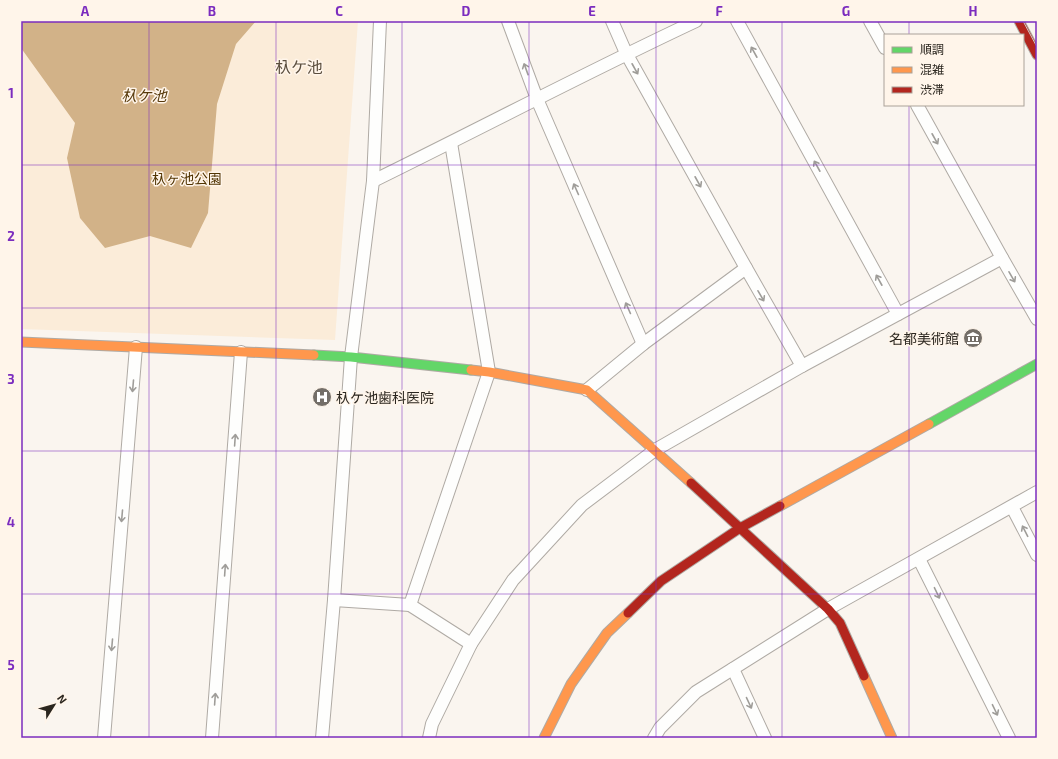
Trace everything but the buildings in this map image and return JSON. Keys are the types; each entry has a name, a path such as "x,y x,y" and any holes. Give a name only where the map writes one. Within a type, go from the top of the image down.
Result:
{"street":[{"path":"322,738 334,600 351,357 373,181 380,21"},
{"path":"508,21 536,99 643,344"},
{"path":"612,21 626,53 802,366"},
{"path":"373,181 451,143 626,53 696,21"},
{"path":"737,21 898,314"},
{"path":"870,21 884,46"},
{"path":"1019,21 1037,55"},
{"path":"917,106 1037,319"},
{"path":"410,605 489,372 451,143"},
{"path":"429,738 432,724 471,644 513,580 582,504 655,450 802,366 1002,258"},
{"path":"587,390 643,344 746,268"},
{"path":"21,342 351,357 489,372 587,390 655,450 828,609 840,623 892,738"},
{"path":"104,738 136,347"},
{"path":"212,738 241,352"},
{"path":"544,738 571,684 607,633 661,581 740,528 1037,364"},
{"path":"654,738 660,728 696,692 828,609 1037,492"},
{"path":"1012,507 1037,555"},
{"path":"919,558 1009,738"},
{"path":"334,600 410,605 471,644"},
{"path":"733,669 765,738"}],"green space":[{"name":"杁ヶ池公園","path":"21,21 358,21 335,340 21,329"}],"water":[{"name":"杁ケ池","path":"21,21 256,21 236,44 217,104 208,213 191,248 150,236 105,248 80,218 67,158 75,123 21,48"}],"tram line":[{"path":"1023,21 1037,47"}],"traffic: fast":[{"path":"314,355 351,357 471,370"},
{"path":"929,424 1037,364"}],"traffic: slow":[{"path":"21,342 314,355"},
{"path":"471,370 587,390 691,483"},
{"path":"780,506 929,424"},
{"path":"544,738 571,684 607,633 628,613"},
{"path":"864,676 892,738"}],"traffic: jam":[{"path":"1019,21 1037,55"},
{"path":"691,483 828,609 840,623 864,676"},
{"path":"628,613 661,581 740,528 780,506"}],"place":[{"name":"名都美術館","path":"973,338"},
{"name":"杁ケ池歯科医院","path":"322,397"}],"district":[{"name":"杁ケ池","path":"299,66"}]}
